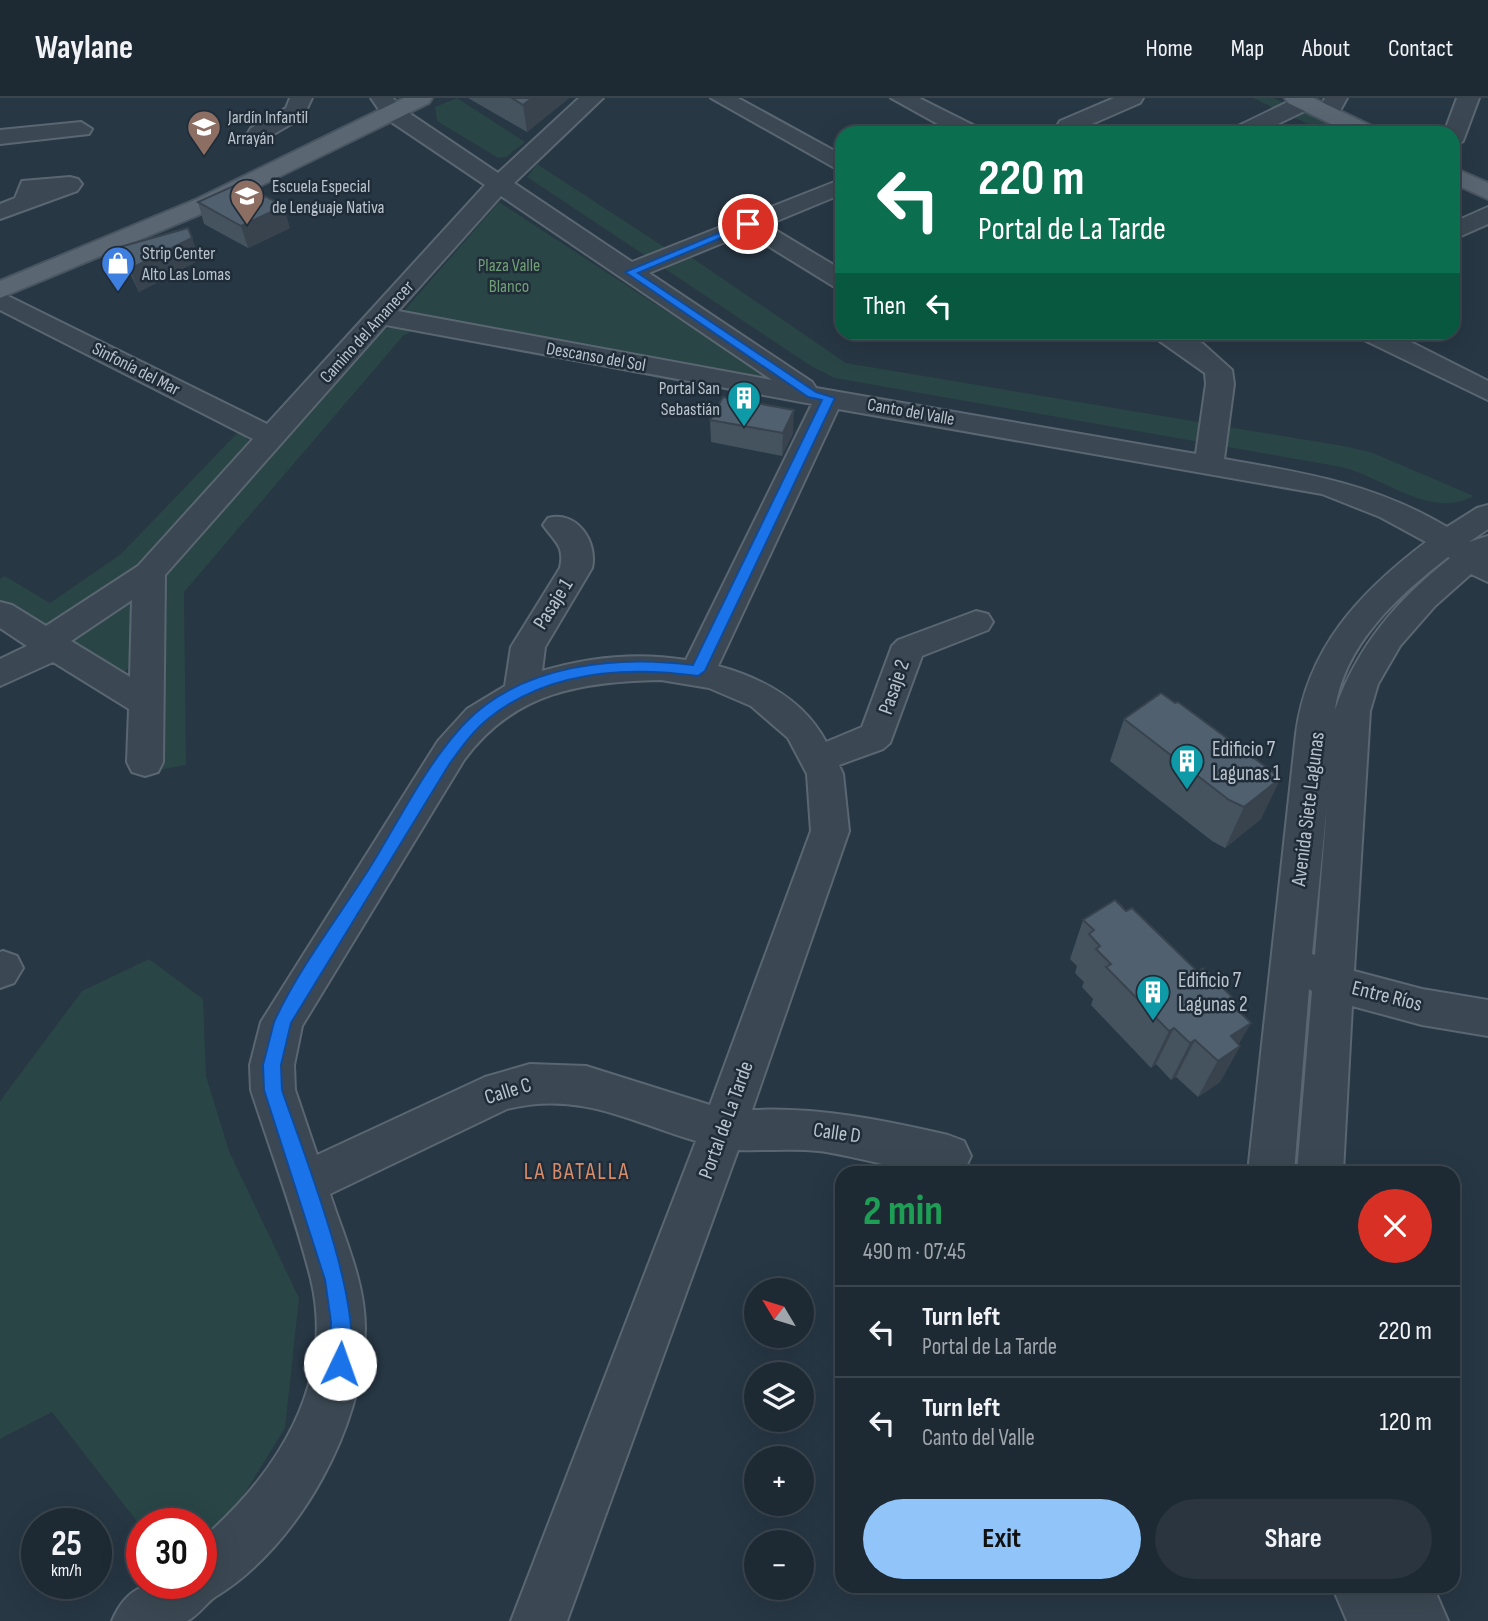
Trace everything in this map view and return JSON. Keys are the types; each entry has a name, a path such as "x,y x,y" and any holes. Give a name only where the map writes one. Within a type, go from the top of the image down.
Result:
{"main road":[{"path":"0,290 205,204 387,105 421,98"},
{"path":"1301,100 1332,106 1359,126"},
{"path":"1460,178 1488,192"}],"street":[{"path":"259,133 295,112 301,98"},
{"name":"Camino del Amanecer","path":"0,674 49,644 149,573 499,184 592,98"},
{"path":"722,98 835,161"},
{"path":"902,98 957,126"},
{"path":"1068,126 1132,98"},
{"path":"1458,126 1468,98"},
{"path":"1255,126 1301,100"},
{"name":"Canto del Valle","path":"387,105 630,272 821,396 1209,464 1347,492 1474,555"},
{"path":"0,138 80,129"},
{"path":"630,272 835,189"},
{"path":"0,212 25,203"},
{"path":"1460,229 1488,214"},
{"path":"748,224 835,277"},
{"name":"Sinfonía del Mar","path":"0,300 272,438"},
{"name":"Descanso del Sol","path":"381,316 821,396"},
{"path":"1175,340 1192,349 1218,370 1220,384 1209,464"},
{"path":"1385,340 1488,392"},
{"path":"698,671 821,396"},
{"name":"Avenida Siete Lagunas","path":"1320,1166 1352,711 1359,684 1378,648 1401,619 1474,555 1488,515"},
{"name":"Pasaje 1","path":"522,691 528,647 578,561 577,544 559,525"},
{"name":"Avenida Siete Lagunas","path":"1272,1166 1290,960 1318,719 1326,675 1362,621 1383,596 1474,555"},
{"path":"145,762 149,573"},
{"path":"0,613 145,703"},
{"name":"Pasaje 2","path":"819,758 870,740 877,734 904,654 910,648 976,622"},
{"name":"Portal de La Tarde","path":"217,1562 241,1541 290,1485 318,1434 333,1392 341,1351 340,1308 305,1184 273,1090 272,1065 282,1022 456,743 485,713 522,691 566,675 603,667 650,665 698,671 736,684 771,704 799,728 819,758 831,803 825,850 539,1621"},
{"name":"Entre Ríos","path":"1290,960 1334,983 1444,1011 1488,1018"},
{"name":"Calle C","path":"305,1184 500,1091 536,1082 591,1085 723,1129"},
{"name":"Calle D","path":"723,1129 785,1128 835,1132 948,1156"},
{"path":"1362,1593 1375,1621"},
{"path":"1408,1593 1420,1621"},
{"path":"140,1621 170,1599"}],"green space":[{"path":"457,98 525,142 506,157 498,158 437,121 435,107"},
{"path":"1253,98 1274,98 1333,126 1312,126"},
{"path":"537,164 669,250 688,255 846,363 1349,447 1373,453 1474,496 1457,502 1424,500 1341,467 835,378 811,366 527,177"},
{"name":"Plaza Valle Blanco","path":"499,202 764,375 756,380 403,312"},
{"path":"398,326 415,329 403,336 184,592 186,765 153,771 154,582 381,330"},
{"path":"239,431 251,443 140,566 43,629 0,605 0,579 5,576 50,603 121,554"},
{"path":"138,586 132,666 122,673 65,638"},
{"path":"149,959 203,999 206,1076 229,1151 299,1298 285,1428 217,1538 217,1508 126,1508 52,1412 0,1439 0,1101 82,991"}],"building":[{"path":"512,98 532,98 523,105"},
{"path":"240,183 284,206 241,226 198,202"},
{"path":"188,228 192,238 130,269 120,247"},
{"path":"723,397 794,410 783,433 710,420"},
{"path":"1161,693 1175,703 1178,702 1281,778 1244,807 1229,800 1124,719"},
{"path":"1115,900 1126,911 1132,908 1198,972 1203,968 1232,997 1227,1000 1251,1023 1231,1036 1240,1046 1218,1061 1195,1040 1190,1043 1174,1028 1169,1031 1106,967 1111,964 1096,949 1100,946 1089,934 1094,930 1083,920"}],"place":[{"name":"Jardín Infantil Arrayán","path":"204,157"},
{"name":"Escuela Especial de Lenguaje Nativa","path":"247,226"},
{"name":"Strip Center Alto Las Lomas","path":"118,293"},
{"name":"Portal San Sebastián","path":"744,428"},
{"name":"Edificio 7 Lagunas 1","path":"1187,791"},
{"name":"Edificio 7 Lagunas 2","path":"1153,1022"}],"district":[{"name":"LA BATALLA","path":"577,1172"}],"route":[{"path":"340,1364 342,1337 335,1280 273,1090 272,1065 282,1022 445,759 456,743 485,713 522,691 575,672 627,665 698,671 829,398 812,395 630,272 748,224"}]}
